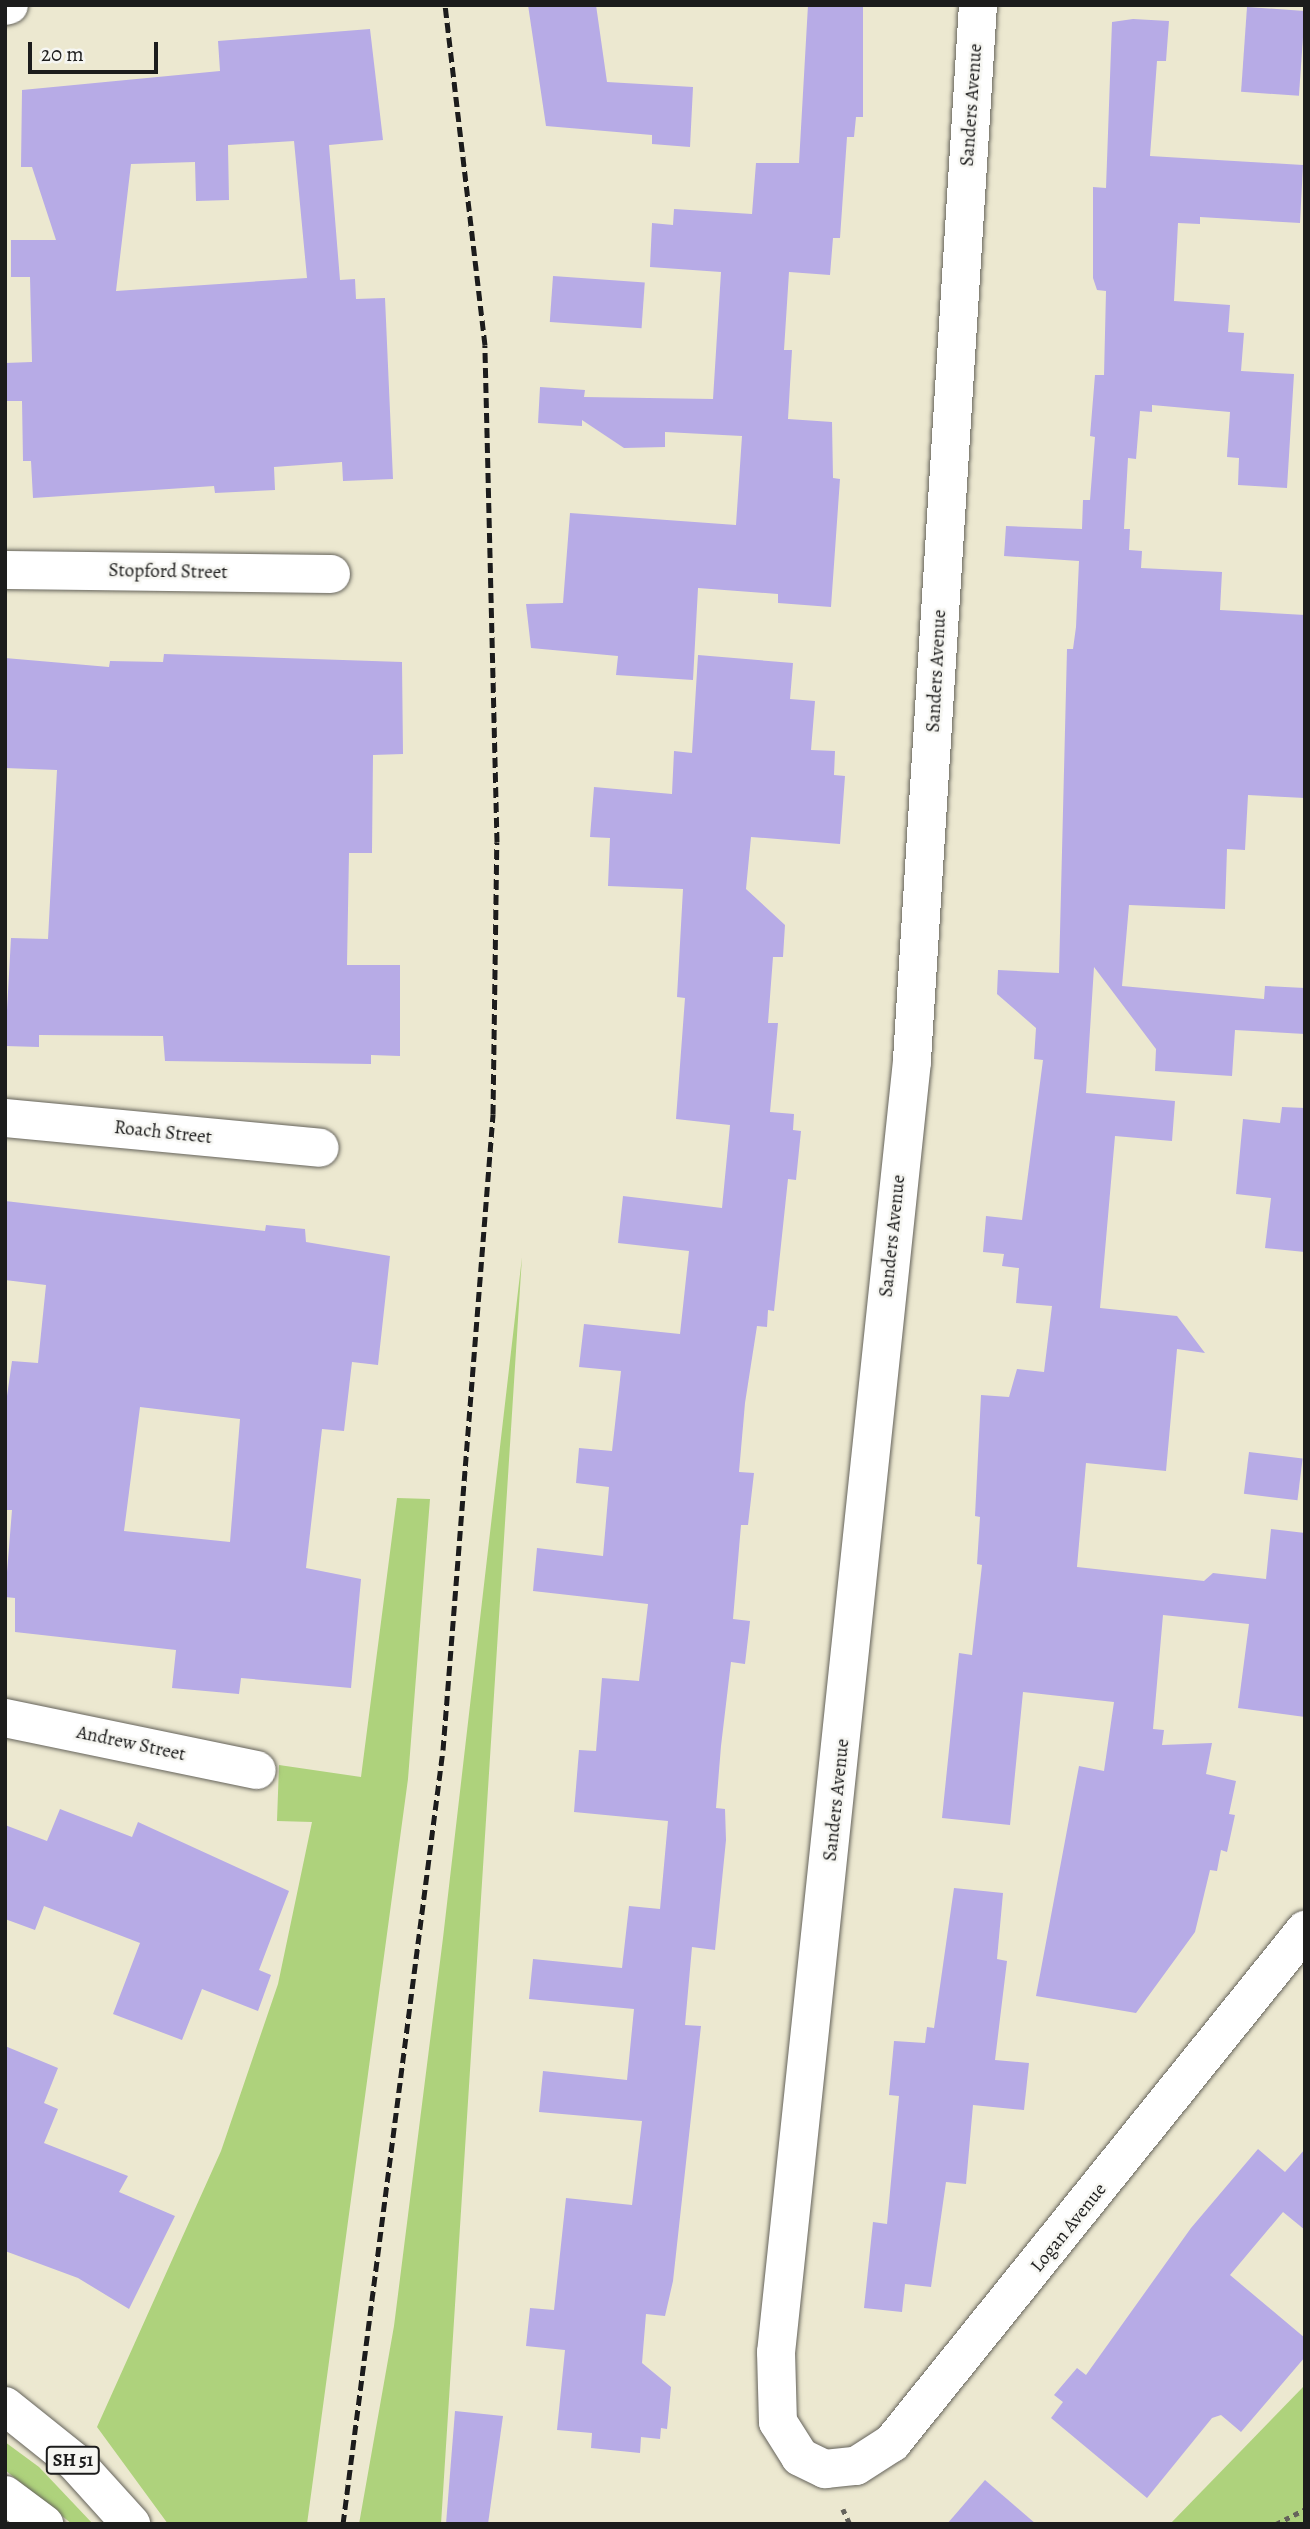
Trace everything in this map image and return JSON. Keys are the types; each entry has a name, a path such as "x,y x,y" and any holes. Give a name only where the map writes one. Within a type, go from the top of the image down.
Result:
{"main road":[{"name":"Sanders Avenue","path":"800,2457 778,2422 776,2352 912,1061 978,5"},
{"name":"Stopford Street","path":"5,570 331,574"},
{"name":"Roach Street","path":"5,1118 320,1148"},
{"name":"Andrew Street","path":"5,1718 257,1770"},
{"name":"Logan Avenue","path":"800,2457 825,2469 856,2466 892,2443 1305,1930"},
{"name":"SH 51","path":"6,2404 75,2462 131,2524"},
{"path":"5,2495 44,2524"}],"path":[{"path":"1276,2524 1305,2510"}],"green space":[{"path":"522,1257 441,2524 359,2524 394,2326 443,1938"},
{"path":"397,1498 430,1499 408,1779 307,2524 168,2524 97,2427 221,2151 278,1984 312,1822 277,1821 279,1765 361,1777"},
{"path":"1305,2385 1305,2524 1170,2524"},
{"path":"5,2442 39,2467 93,2524 72,2524 5,2470"}],"building":[{"path":"528,5 596,5 607,82 693,87 690,147 652,144 652,135 546,126"},
{"path":"808,5 863,5 863,117 856,117 854,137 847,137 840,238 833,238 830,275 789,272 784,350 792,350 788,419 832,422 833,478 840,479 831,607 778,603 778,594 698,588 693,680 616,675 618,656 531,648 526,604 563,603 570,513 736,525 742,436 665,432 665,447 624,448 582,420 582,426 538,423 540,387 585,390 584,397 713,399 721,272 650,267 652,223 673,225 674,209 752,214 756,163 799,163"},
{"path":"1247,7 1305,11 1299,96 1241,92"},
{"path":"1133,19 1169,21 1166,61 1157,61 1150,156 1303,165 1300,223 1200,217 1200,224 1178,223 1174,301 1230,305 1228,332 1244,333 1241,371 1294,374 1287,488 1238,485 1239,458 1227,457 1230,412 1152,405 1152,412 1140,411 1136,459 1128,458 1124,529 1130,529 1129,550 1142,551 1141,568 1222,572 1220,610 1305,615 1305,798 1248,795 1245,850 1227,849 1225,909 1129,905 1122,986 1264,999 1265,986 1305,988 1305,1034 1235,1030 1232,1076 1155,1071 1156,1049 1094,967 1086,1093 1175,1101 1172,1141 1115,1136 1100,1308 1177,1316 1205,1353 1177,1349 1166,1471 1086,1463 1077,1567 1204,1581 1213,1573 1266,1579 1271,1529 1305,1533 1305,1717 1238,1708 1249,1624 1163,1615 1153,1729 1164,1730 1162,1745 1212,1743 1206,1774 1236,1781 1229,1814 1235,1815 1227,1852 1221,1850 1217,1871 1210,1870 1195,1932 1136,2013 1036,1996 1079,1766 1104,1771 1114,1702 1023,1692 1010,1825 942,1818 959,1653 972,1655 982,1565 977,1564 980,1517 975,1516 981,1395 1009,1397 1017,1369 1044,1372 1052,1306 1016,1303 1019,1268 1002,1266 1004,1254 983,1252 986,1216 1022,1220 1043,1060 1034,1059 1036,1028 997,994 998,970 1059,973 1067,649 1073,649 1076,627 1079,561 1004,556 1006,526 1082,529 1083,500 1090,500 1095,437 1090,436 1095,375 1104,375 1106,291 1097,290 1093,278 1093,187 1106,188 1112,22"},
{"path":"370,29 383,140 329,145 340,280 355,279 356,299 385,298 393,479 343,481 342,462 274,467 275,490 215,493 214,486 33,498 31,461 23,461 22,401 5,401 5,363 32,362 30,277 11,277 11,240 56,240 32,167 21,167 22,90 220,71 218,41","holes":["294,141 307,278 116,291 131,164 195,162 196,201 229,200 228,145"]},
{"path":"553,276 645,282 642,328 550,322"},
{"path":"164,654 402,662 403,754 373,755 372,853 349,853 347,965 400,965 400,1056 371,1055 371,1064 165,1061 163,1036 39,1035 39,1047 5,1046 11,938 48,939 57,770 5,768 5,658 109,667 110,661 163,662"},
{"path":"698,655 793,663 790,699 815,701 811,750 835,751 834,775 845,776 840,844 751,837 746,889 785,925 783,957 773,957 768,1023 778,1023 770,1112 794,1114 793,1130 801,1131 796,1180 788,1179 774,1311 768,1310 767,1327 757,1326 745,1403 739,1472 754,1473 748,1525 741,1525 733,1619 750,1621 745,1664 731,1662 721,1746 716,1808 725,1809 726,1840 715,1950 692,1947 685,2025 701,2026 673,2281 665,2316 646,2314 642,2363 671,2387 667,2429 661,2428 660,2439 641,2437 640,2453 591,2448 592,2433 557,2430 565,2350 526,2346 530,2308 554,2310 566,2198 632,2205 642,2121 539,2112 543,2071 627,2080 634,2009 529,1999 533,1959 622,1968 629,1906 660,1909 668,1821 574,1812 579,1750 596,1751 602,1678 639,1681 648,1604 533,1591 537,1548 603,1556 609,1487 576,1483 579,1448 612,1451 621,1371 579,1367 584,1324 680,1334 689,1251 618,1243 623,1196 722,1208 730,1125 676,1119 685,998 677,997 683,889 608,886 610,838 590,837 594,787 672,794 674,751 692,753"},
{"path":"1282,1107 1305,1108 1305,1252 1265,1248 1271,1198 1236,1194 1243,1119 1280,1123"},
{"path":"5,1201 265,1231 266,1225 305,1229 306,1242 390,1256 378,1365 352,1362 344,1431 322,1429 306,1568 361,1579 351,1688 241,1678 239,1694 172,1688 176,1650 15,1632 15,1598 5,1597 12,1510 5,1510 5,1410 12,1361 38,1363 46,1285 5,1280","holes":["140,1407 240,1419 230,1542 124,1531"]},
{"path":"1249,1452 1303,1459 1297,1500 1244,1494"},
{"path":"60,1809 132,1837 138,1822 289,1891 259,1970 271,1975 258,2011 202,1989 182,2040 113,2014 140,1943 44,1906 35,1930 5,1919 5,1825 47,1841"},
{"path":"954,1888 1003,1893 997,1959 1007,1961 995,2060 1029,2063 1024,2110 973,2105 966,2184 946,2182 931,2287 905,2284 902,2312 864,2308 873,2222 887,2224 899,2096 889,2095 894,2041 925,2043 927,2027 934,2028"},
{"path":"5,2046 58,2068 44,2103 58,2109 44,2143 128,2176 119,2192 175,2216 129,2309 78,2278 5,2251"},
{"path":"1258,2149 1285,2172 1305,2149 1305,2230 1283,2212 1230,2275 1305,2338 1305,2357 1241,2432 1221,2415 1212,2418 1147,2498 1051,2418 1063,2402 1054,2395 1077,2368 1086,2375 1191,2228"},
{"path":"455,2411 503,2416 488,2524 446,2524"},
{"path":"985,2480 1036,2524 947,2524"}],"railway":[{"path":"343,2524 443,1750 493,1114 497,842 485,345 445,5"}]}
